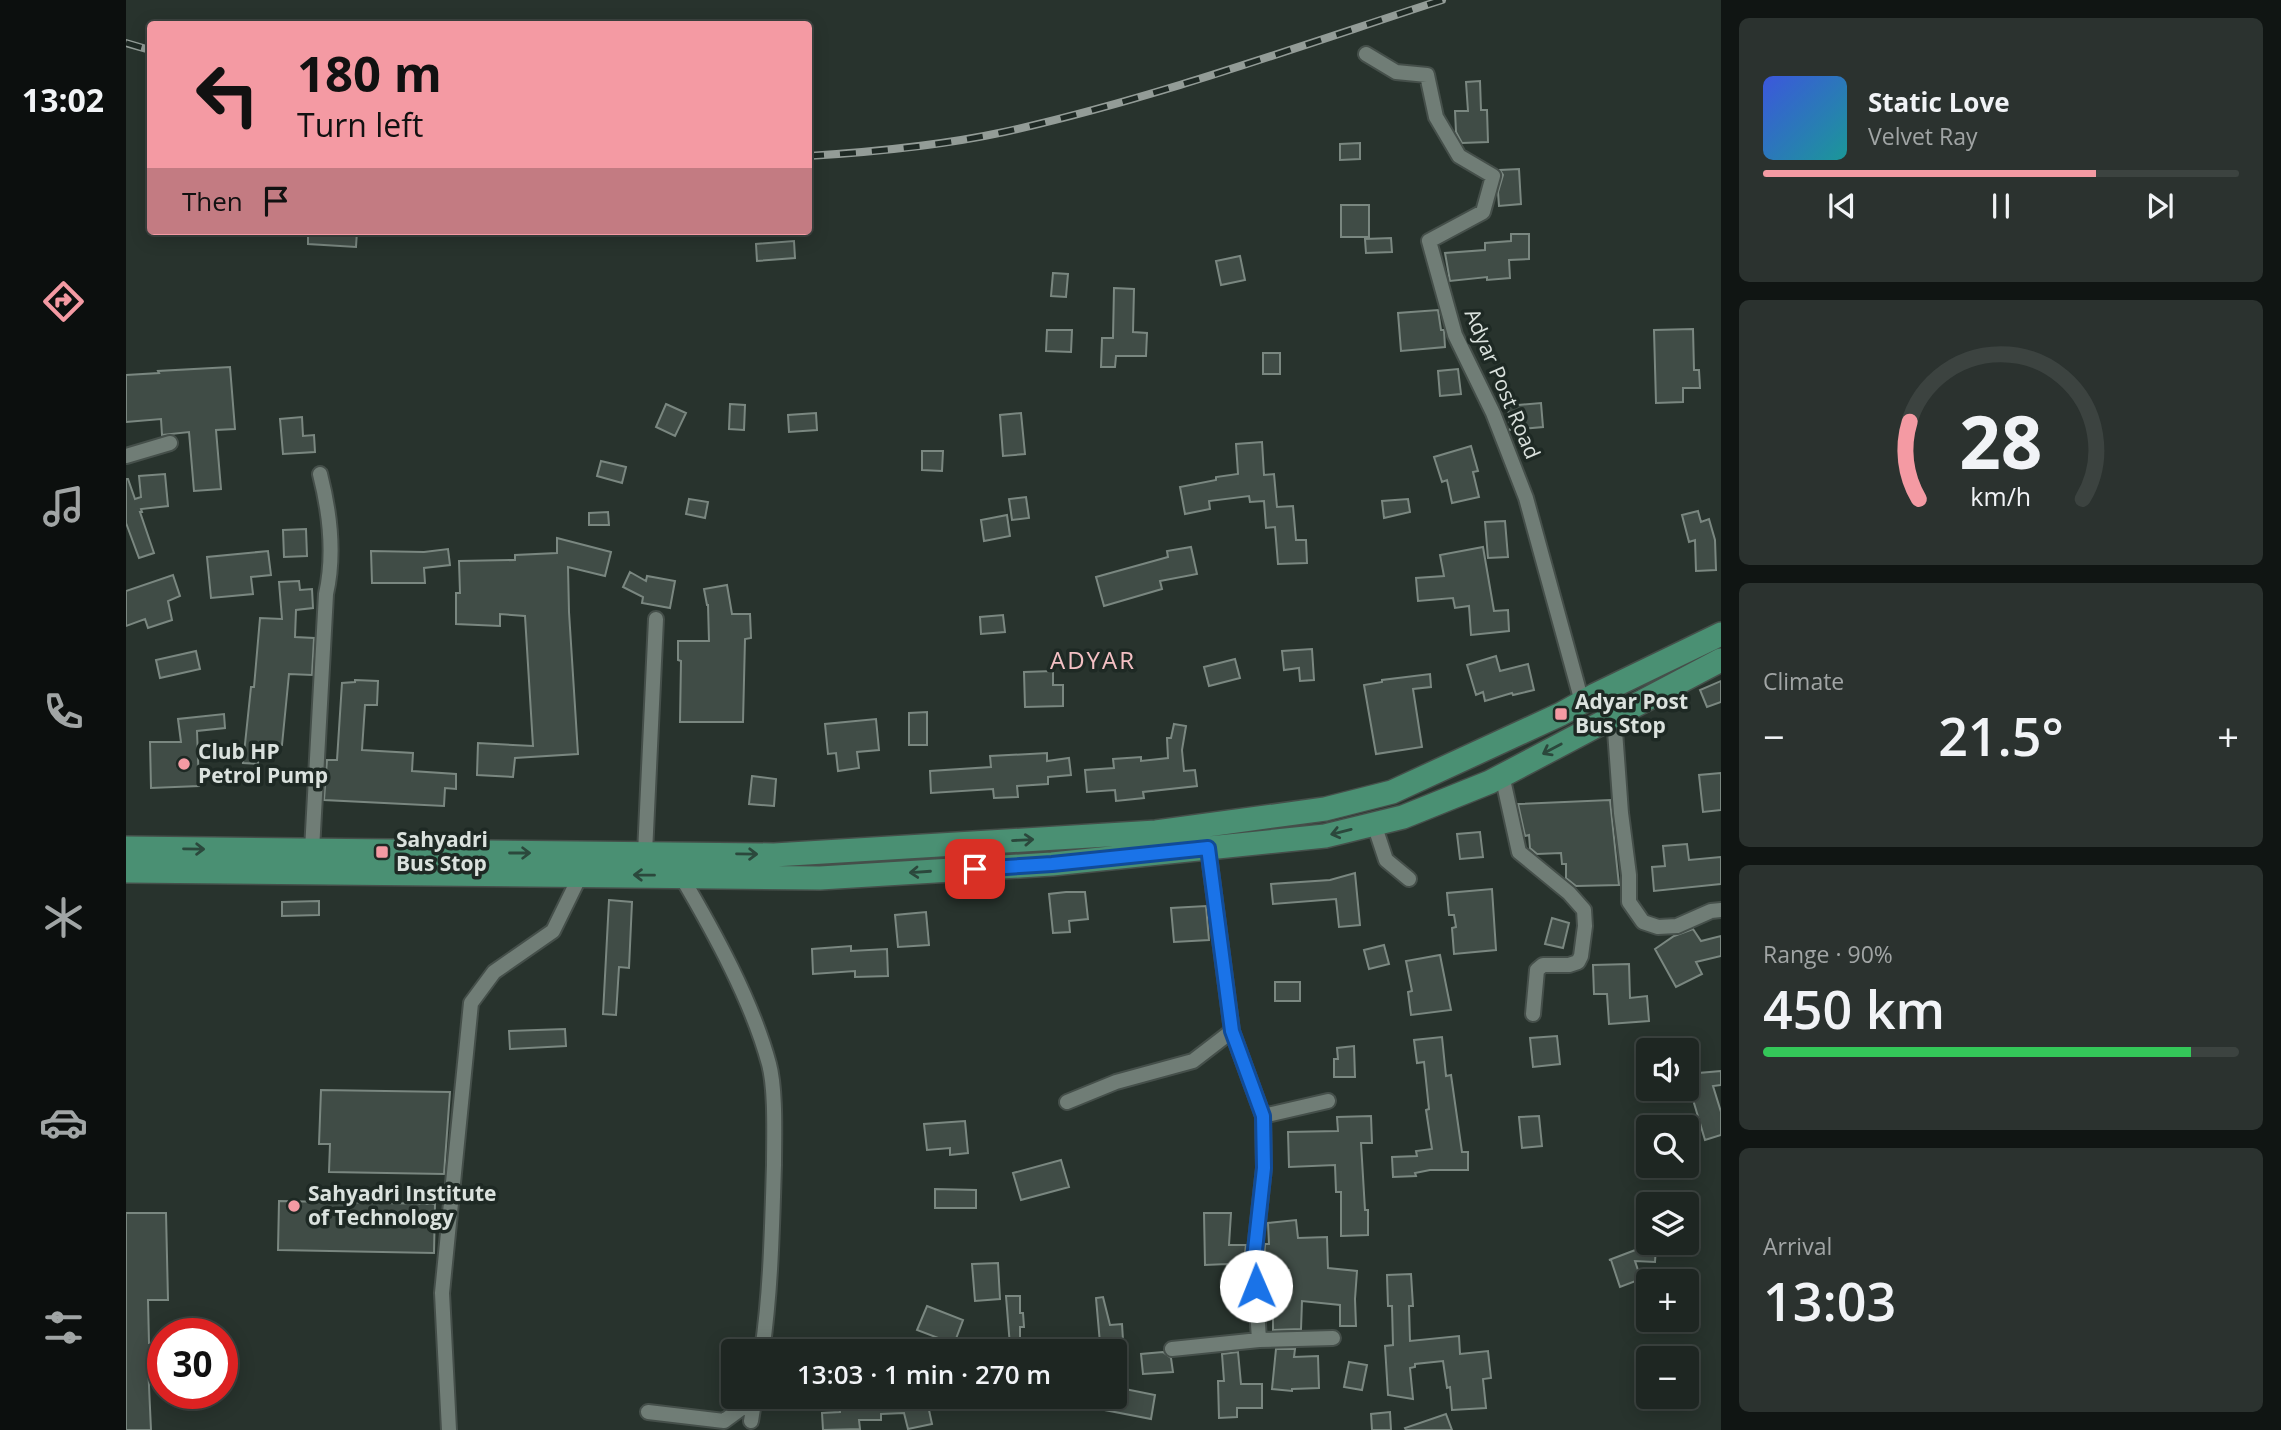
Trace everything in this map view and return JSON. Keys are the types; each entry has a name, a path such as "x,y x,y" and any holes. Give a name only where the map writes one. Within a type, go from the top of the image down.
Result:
{"highway":[{"path":"126,848 774,855 1156,832 1325,809 1392,792 1479,753 1721,634"},
{"path":"126,871 834,877 1052,864 1325,836 1403,817 1502,775 1721,660"}],"street":[{"name":"Adyar Post Road","path":"1366,54 1396,72 1427,75 1436,117 1459,156 1493,176 1483,212 1429,242 1455,335 1493,413 1526,498 1583,702"},
{"path":"126,456 170,443"},
{"path":"312,850 326,594 331,573 329,508 320,474"},
{"path":"645,853 656,619"},
{"path":"1614,716 1621,813 1629,875 1629,902 1643,922 1658,927 1677,926 1711,911 1721,910"},
{"path":"1502,775 1519,852 1569,893 1581,905 1585,917 1578,962 1569,965 1543,965 1537,970 1533,1014"},
{"path":"1374,824 1386,860 1409,879"},
{"path":"1208,848 1232,1031 1263,1116 1264,1168 1254,1259 1259,1339"},
{"path":"449,1430 443,1293 471,1003 494,972 553,931 581,874"},
{"path":"681,876 702,912 748,1006 770,1066 774,1131 772,1221 763,1339"},
{"path":"1067,1102 1116,1082 1193,1060 1232,1031"},
{"path":"1263,1116 1328,1101"},
{"path":"1172,1349 1259,1339 1333,1338"},
{"path":"648,1412 724,1421 740,1409"},
{"path":"751,1421 753,1409"}],"building":[{"path":"1480,81 1481,110 1487,110 1488,142 1462,143 1456,132 1455,111 1468,111 1466,82"},
{"path":"1360,143 1360,159 1340,160 1340,144"},
{"path":"1519,169 1521,204 1499,206 1498,192 1503,175 1500,170"},
{"path":"1341,205 1369,205 1369,237 1341,237"},
{"path":"1511,234 1529,234 1529,259 1509,260 1510,278 1487,280 1487,277 1450,281 1445,253 1485,250 1485,243 1511,241"},
{"path":"308,235 357,235 356,247 308,244"},
{"path":"1391,238 1392,252 1366,253 1365,239"},
{"path":"794,241 795,258 757,261 756,244"},
{"path":"1240,256 1245,280 1221,285 1216,261"},
{"path":"1053,273 1068,274 1066,297 1051,296"},
{"path":"1114,288 1134,289 1133,332 1147,333 1146,356 1116,356 1115,367 1101,367 1102,338 1113,338"},
{"path":"1438,310 1441,330 1444,330 1445,347 1401,351 1398,313"},
{"path":"1693,329 1694,370 1699,370 1700,388 1683,388 1683,402 1656,403 1654,330"},
{"path":"1047,330 1072,330 1071,352 1046,351"},
{"path":"1263,353 1280,353 1280,374 1263,374"},
{"path":"230,367 235,429 216,430 221,489 194,491 189,432 162,435 161,419 126,422 126,375"},
{"path":"1458,369 1461,394 1440,396 1438,371"},
{"path":"1541,403 1543,427 1510,430 1508,406"},
{"path":"666,404 686,413 675,436 656,427"},
{"path":"730,404 745,405 744,430 729,429"},
{"path":"816,413 817,430 789,432 788,415"},
{"path":"1021,413 1025,454 1003,456 1000,415"},
{"path":"302,417 303,436 314,435 315,452 283,454 280,419"},
{"path":"1262,442 1264,475 1274,474 1277,507 1293,506 1296,540 1306,540 1307,563 1278,564 1275,527 1266,528 1264,501 1250,502 1249,496 1209,501 1210,509 1185,514 1180,487 1238,474 1236,444"},
{"path":"1471,446 1478,471 1473,472 1479,497 1452,503 1447,480 1442,482 1434,457"},
{"path":"922,451 943,451 942,471 922,470"},
{"path":"601,461 626,467 622,483 597,476"},
{"path":"165,474 168,506 141,509 140,512 154,553 139,558 126,523 126,479 135,499 141,497 139,476"},
{"path":"1026,497 1029,518 1012,520 1009,499"},
{"path":"689,499 708,502 705,518 686,514"},
{"path":"1408,499 1410,512 1384,518 1382,501"},
{"path":"1698,511 1701,522 1709,519 1715,540 1716,570 1696,571 1695,540 1689,542 1682,515"},
{"path":"608,512 609,525 589,525 589,513"},
{"path":"1007,515 1010,536 984,541 981,520"},
{"path":"1505,521 1508,557 1488,558 1485,522"},
{"path":"306,529 307,556 284,557 283,530"},
{"path":"557,538 611,552 605,576 568,567 578,754 515,758 513,777 477,775 478,743 533,746 525,616 500,614 500,626 456,624 456,593 460,593 459,561 515,560 515,555 557,553"},
{"path":"1191,547 1197,574 1160,581 1162,589 1104,606 1096,577 1168,557 1167,551"},
{"path":"1483,547 1494,611 1508,610 1509,631 1471,635 1469,606 1455,608 1453,598 1418,601 1416,578 1444,576 1440,555"},
{"path":"448,549 450,565 424,568 425,583 372,583 371,551 424,552"},
{"path":"268,551 271,575 251,577 253,594 211,598 207,557"},
{"path":"630,572 646,581 647,576 675,581 670,608 642,603 643,597 623,587"},
{"path":"173,575 180,596 168,601 172,620 148,628 145,619 126,626 126,591"},
{"path":"299,581 300,590 312,589 313,608 296,610 295,637 314,638 312,675 289,674 282,745 260,743 258,764 243,763 260,618 282,619 279,582"},
{"path":"727,585 732,614 750,614 751,638 745,639 743,722 680,722 681,661 678,660 678,641 709,641 708,605 704,589"},
{"path":"1003,615 1005,632 981,634 980,617"},
{"path":"1312,649 1314,680 1300,681 1299,668 1284,670 1282,651"},
{"path":"196,651 200,669 160,678 156,660"},
{"path":"1496,656 1500,671 1528,664 1534,690 1485,701 1483,692 1476,695 1467,665"},
{"path":"1235,659 1240,678 1209,686 1204,667"},
{"path":"1053,671 1053,685 1063,685 1063,706 1025,707 1024,672"},
{"path":"1430,674 1431,687 1413,689 1422,747 1376,754 1364,685"},
{"path":"355,680 378,681 377,705 365,705 362,750 413,753 412,771 456,774 456,789 445,788 444,806 324,800 327,760 337,760 342,683"},
{"path":"1721,681 1721,702 1707,707 1700,690"},
{"path":"927,712 927,745 909,745 909,713"},
{"path":"224,714 225,728 197,731 199,786 151,788 150,742 181,742 178,719"},
{"path":"876,719 879,750 857,752 859,768 838,771 836,753 828,754 825,724"},
{"path":"1174,724 1186,726 1182,750 1184,771 1195,770 1197,786 1143,792 1144,798 1116,801 1115,790 1087,792 1085,770 1114,768 1113,759 1141,757 1141,761 1168,758 1167,738 1171,738"},
{"path":"1047,753 1047,761 1069,758 1071,775 1048,777 1048,784 1017,786 1018,797 994,798 993,789 931,793 930,771 991,767 990,756"},
{"path":"1721,773 1721,810 1703,812 1699,775"},
{"path":"752,776 776,779 774,806 749,804"},
{"path":"1610,800 1619,885 1576,886 1566,878 1566,864 1562,864 1561,853 1537,854 1530,848 1529,835 1525,836 1518,804"},
{"path":"1480,832 1483,857 1460,859 1457,834"},
{"path":"1687,844 1689,860 1721,857 1721,884 1654,891 1652,867 1665,866 1663,846"},
{"path":"1355,873 1360,925 1339,927 1336,899 1273,904 1271,884 1330,880"},
{"path":"1492,889 1496,950 1454,954 1452,928 1456,927 1454,915 1449,915 1447,893"},
{"path":"1085,892 1088,919 1069,921 1070,932 1053,933 1049,894"},
{"path":"609,900 632,902 629,968 619,967 616,1015 603,1014"},
{"path":"319,901 319,915 282,916 282,902"},
{"path":"1206,906 1209,940 1174,942 1171,908"},
{"path":"926,912 929,945 898,947 895,915"},
{"path":"1552,918 1569,923 1563,948 1545,944"},
{"path":"1693,929 1701,941 1721,936 1721,956 1696,962 1702,974 1676,987 1655,949 1674,936"},
{"path":"1384,945 1389,964 1369,969 1364,950"},
{"path":"851,946 851,951 887,949 888,976 855,977 855,971 813,974 812,949"},
{"path":"1440,955 1451,1010 1411,1015 1408,992 1412,991 1406,961"},
{"path":"1629,964 1630,998 1647,996 1649,1021 1609,1024 1607,994 1594,994 1593,965"},
{"path":"1275,982 1300,982 1300,1001 1275,1001"},
{"path":"565,1029 566,1046 510,1049 509,1031"},
{"path":"1557,1036 1560,1064 1533,1067 1530,1038"},
{"path":"1442,1037 1446,1076 1451,1075 1462,1152 1468,1152 1468,1170 1430,1170 1415,1173 1416,1176 1393,1177 1392,1157 1417,1156 1416,1151 1432,1149 1426,1110 1429,1109 1424,1062 1417,1063 1414,1040"},
{"path":"1354,1046 1355,1077 1334,1077 1334,1059 1338,1059 1337,1048"},
{"path":"1721,1071 1721,1085 1713,1086 1721,1112 1721,1135 1705,1140 1693,1101 1699,1101 1699,1073"},
{"path":"321,1090 450,1092 444,1174 329,1172 330,1144 319,1144"},
{"path":"1371,1116 1372,1143 1361,1143 1368,1235 1341,1236 1341,1192 1336,1192 1335,1165 1289,1167 1288,1132 1338,1131 1337,1117"},
{"path":"1539,1116 1542,1146 1522,1148 1519,1117"},
{"path":"965,1121 968,1153 950,1155 950,1148 927,1150 924,1124"},
{"path":"1061,1160 1069,1187 1021,1200 1013,1173"},
{"path":"935,1189 976,1190 976,1208 935,1208"},
{"path":"279,1201 435,1204 434,1253 278,1250"},
{"path":"126,1213 166,1213 168,1300 148,1300 147,1409 150,1409 151,1430 126,1430"},
{"path":"1204,1213 1231,1213 1229,1245 1246,1245 1244,1260 1247,1304 1231,1305 1227,1264 1205,1265"},
{"path":"1296,1220 1298,1238 1327,1237 1328,1268 1357,1271 1356,1326 1340,1326 1340,1305 1302,1301 1301,1329 1273,1330 1273,1302 1284,1302 1289,1270 1264,1268 1265,1244 1269,1244 1268,1223"},
{"path":"1636,1250 1636,1255 1655,1255 1655,1262 1635,1261 1638,1269 1636,1281 1620,1287 1609,1260"},
{"path":"998,1263 1000,1299 975,1301 972,1264"},
{"path":"1411,1274 1413,1306 1409,1306 1410,1341 1459,1336 1460,1354 1488,1351 1491,1378 1483,1379 1486,1408 1452,1410 1450,1387 1447,1388 1443,1361 1415,1364 1415,1367 1410,1368 1413,1399 1388,1395 1385,1346 1393,1345 1392,1306 1388,1306 1387,1275"},
{"path":"1006,1296 1020,1296 1020,1313 1023,1313 1024,1327 1020,1327 1020,1339 1009,1339"},
{"path":"1103,1297 1110,1325 1122,1324 1123,1339 1100,1339 1096,1298"},
{"path":"927,1306 963,1320 956,1339 941,1339 917,1330"},
{"path":"1276,1349 1295,1349 1294,1357 1318,1356 1319,1388 1292,1391 1272,1389"},
{"path":"1163,1352 1171,1358 1173,1372 1143,1374 1141,1354"},
{"path":"1238,1352 1241,1384 1262,1384 1262,1408 1237,1408 1237,1417 1219,1418 1218,1381 1224,1381 1222,1354"},
{"path":"1349,1362 1367,1365 1362,1390 1344,1387"},
{"path":"1127,1389 1155,1395 1151,1419 1099,1409 1127,1409"},
{"path":"840,1409 929,1409 932,1424 908,1429 904,1413 881,1414 881,1420 859,1420 860,1429 823,1430 822,1413 840,1412"},
{"path":"1390,1412 1391,1430 1372,1430 1371,1414"},
{"path":"1446,1414 1452,1430 1405,1428"}],"railway":[{"path":"812,156 955,141 1059,119 1224,71 1442,0"},
{"path":"126,43 147,49"}],"place":[{"name":"Adyar Post Bus Stop","path":"1561,714"},
{"name":"Club HP Petrol Pump","path":"184,764"},
{"name":"Sahyadri Bus Stop","path":"382,852"},
{"name":"Sahyadri Institute of Technology","path":"294,1206"}],"district":[{"name":"ADYAR","path":"1093,661"}],"route":[{"path":"975,869 1208,848 1232,1031 1263,1116 1264,1168 1254,1259 1256,1286"}]}
